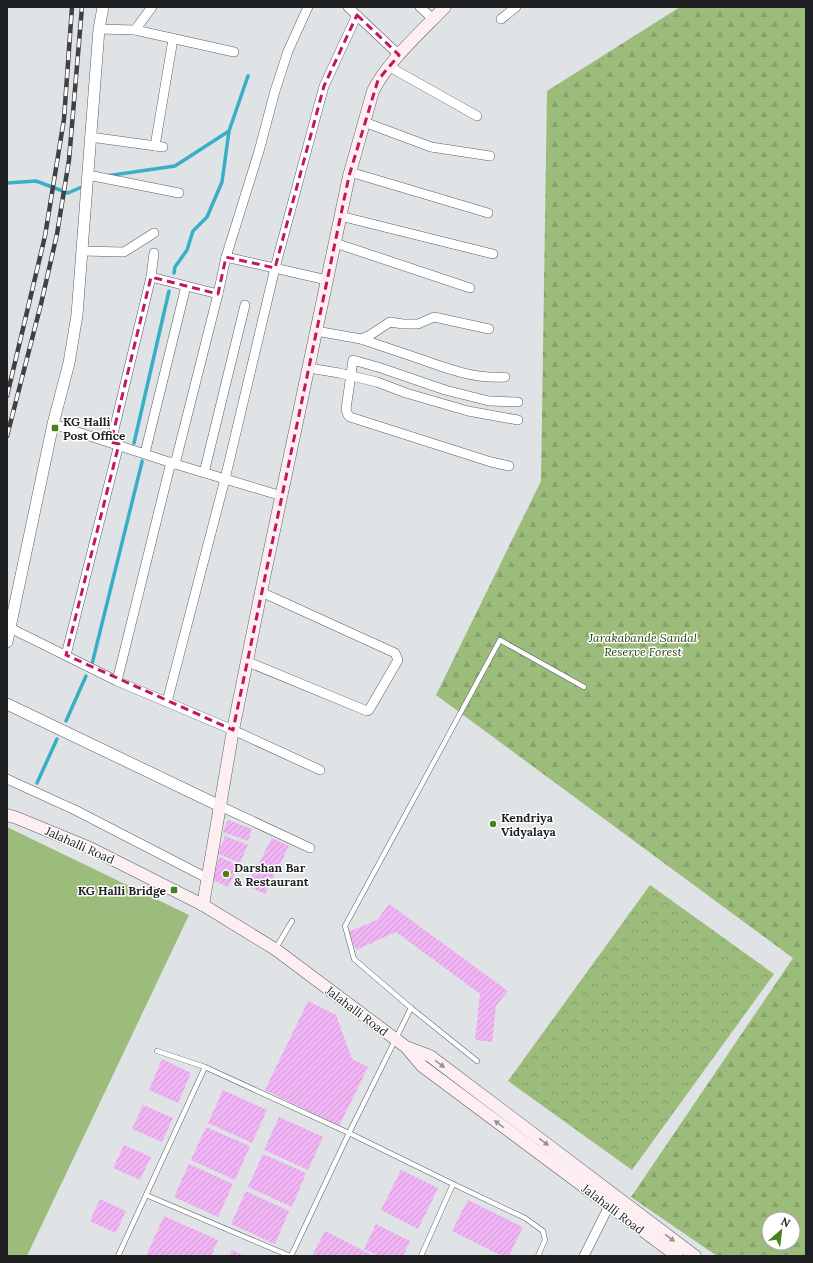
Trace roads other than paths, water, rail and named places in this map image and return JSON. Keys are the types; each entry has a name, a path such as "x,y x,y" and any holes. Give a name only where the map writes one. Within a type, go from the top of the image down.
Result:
{"main road":[{"path":"203,905 233,730 350,172 372,92 378,80 388,66 445,7"},
{"name":"Jalahalli Road","path":"7,816 17,818 90,848 203,905 275,949 406,1047 422,1066 612,1201 676,1256"},
{"path":"612,1201 695,1256"}],"street":[{"path":"7,642 53,424 69,362 77,315 99,29 103,7"},
{"path":"135,30 152,7"},
{"path":"117,681 218,294 226,257 288,51 308,7"},
{"path":"348,7 399,55"},
{"path":"420,7 433,19"},
{"path":"501,19 516,7"},
{"path":"167,702 225,479 275,268 324,86 357,15"},
{"path":"99,29 135,30 234,52"},
{"path":"90,137 159,146 173,39"},
{"path":"388,66 477,116"},
{"path":"364,122 431,148 490,156"},
{"path":"350,172 488,213"},
{"path":"88,175 179,193"},
{"path":"340,216 493,254"},
{"path":"82,251 124,252 154,233"},
{"path":"335,243 470,288"},
{"path":"66,655 115,443 151,277 154,252"},
{"path":"226,257 327,280"},
{"path":"151,277 218,294"},
{"path":"145,453 186,286"},
{"path":"204,473 245,305"},
{"path":"361,339 390,322 418,324 434,316 489,329"},
{"path":"316,331 361,339 456,372 492,378 505,377"},
{"path":"510,466 491,462 350,417 346,409 353,360 445,390 489,401 518,402"},
{"path":"309,368 350,375 377,382 468,411 518,420"},
{"path":"53,424 204,473 282,496"},
{"path":"248,662 367,711 398,660 398,656 395,653 261,592"},
{"path":"10,628 117,681 233,730 320,770"},
{"path":"7,704 310,848"},
{"path":"7,779 75,810 207,878"},
{"path":"584,1256 612,1201"}],"lane":[{"path":"477,1061 411,1008 354,959 345,926 500,640 584,687"},
{"path":"275,949 292,921"},
{"path":"146,1195 291,1256 349,1133 411,1008"},
{"path":"157,1052 205,1067 349,1133 524,1218 543,1231 545,1240 538,1256"},
{"path":"118,1256 205,1067"},
{"path":"421,1256 453,1184"}],"waterway":[{"path":"174,273 175,267 187,250 193,231 207,217 222,182 229,131 248,76"},
{"path":"106,176 175,166 229,131"},
{"path":"7,183 36,181 68,193 84,186"},
{"path":"134,443 169,291"},
{"path":"92,664 142,461"},
{"path":"66,721 86,676"},
{"path":"37,783 57,739"}],"railway":[{"path":"7,396 45,236 64,119 72,7"},
{"path":"7,436 41,304 57,234 69,160 82,7"}],"place":[{"name":"KG Halli Post Office","path":"55,428"},
{"name":"Kendriya Vidyalaya","path":"493,824"},
{"name":"Darshan Bar & Restaurant","path":"226,874"},
{"name":"KG Halli Bridge","path":"174,890"}],"park label":[{"name":"Jarakabande Sandal Reserve Forest","path":"643,644"}]}
